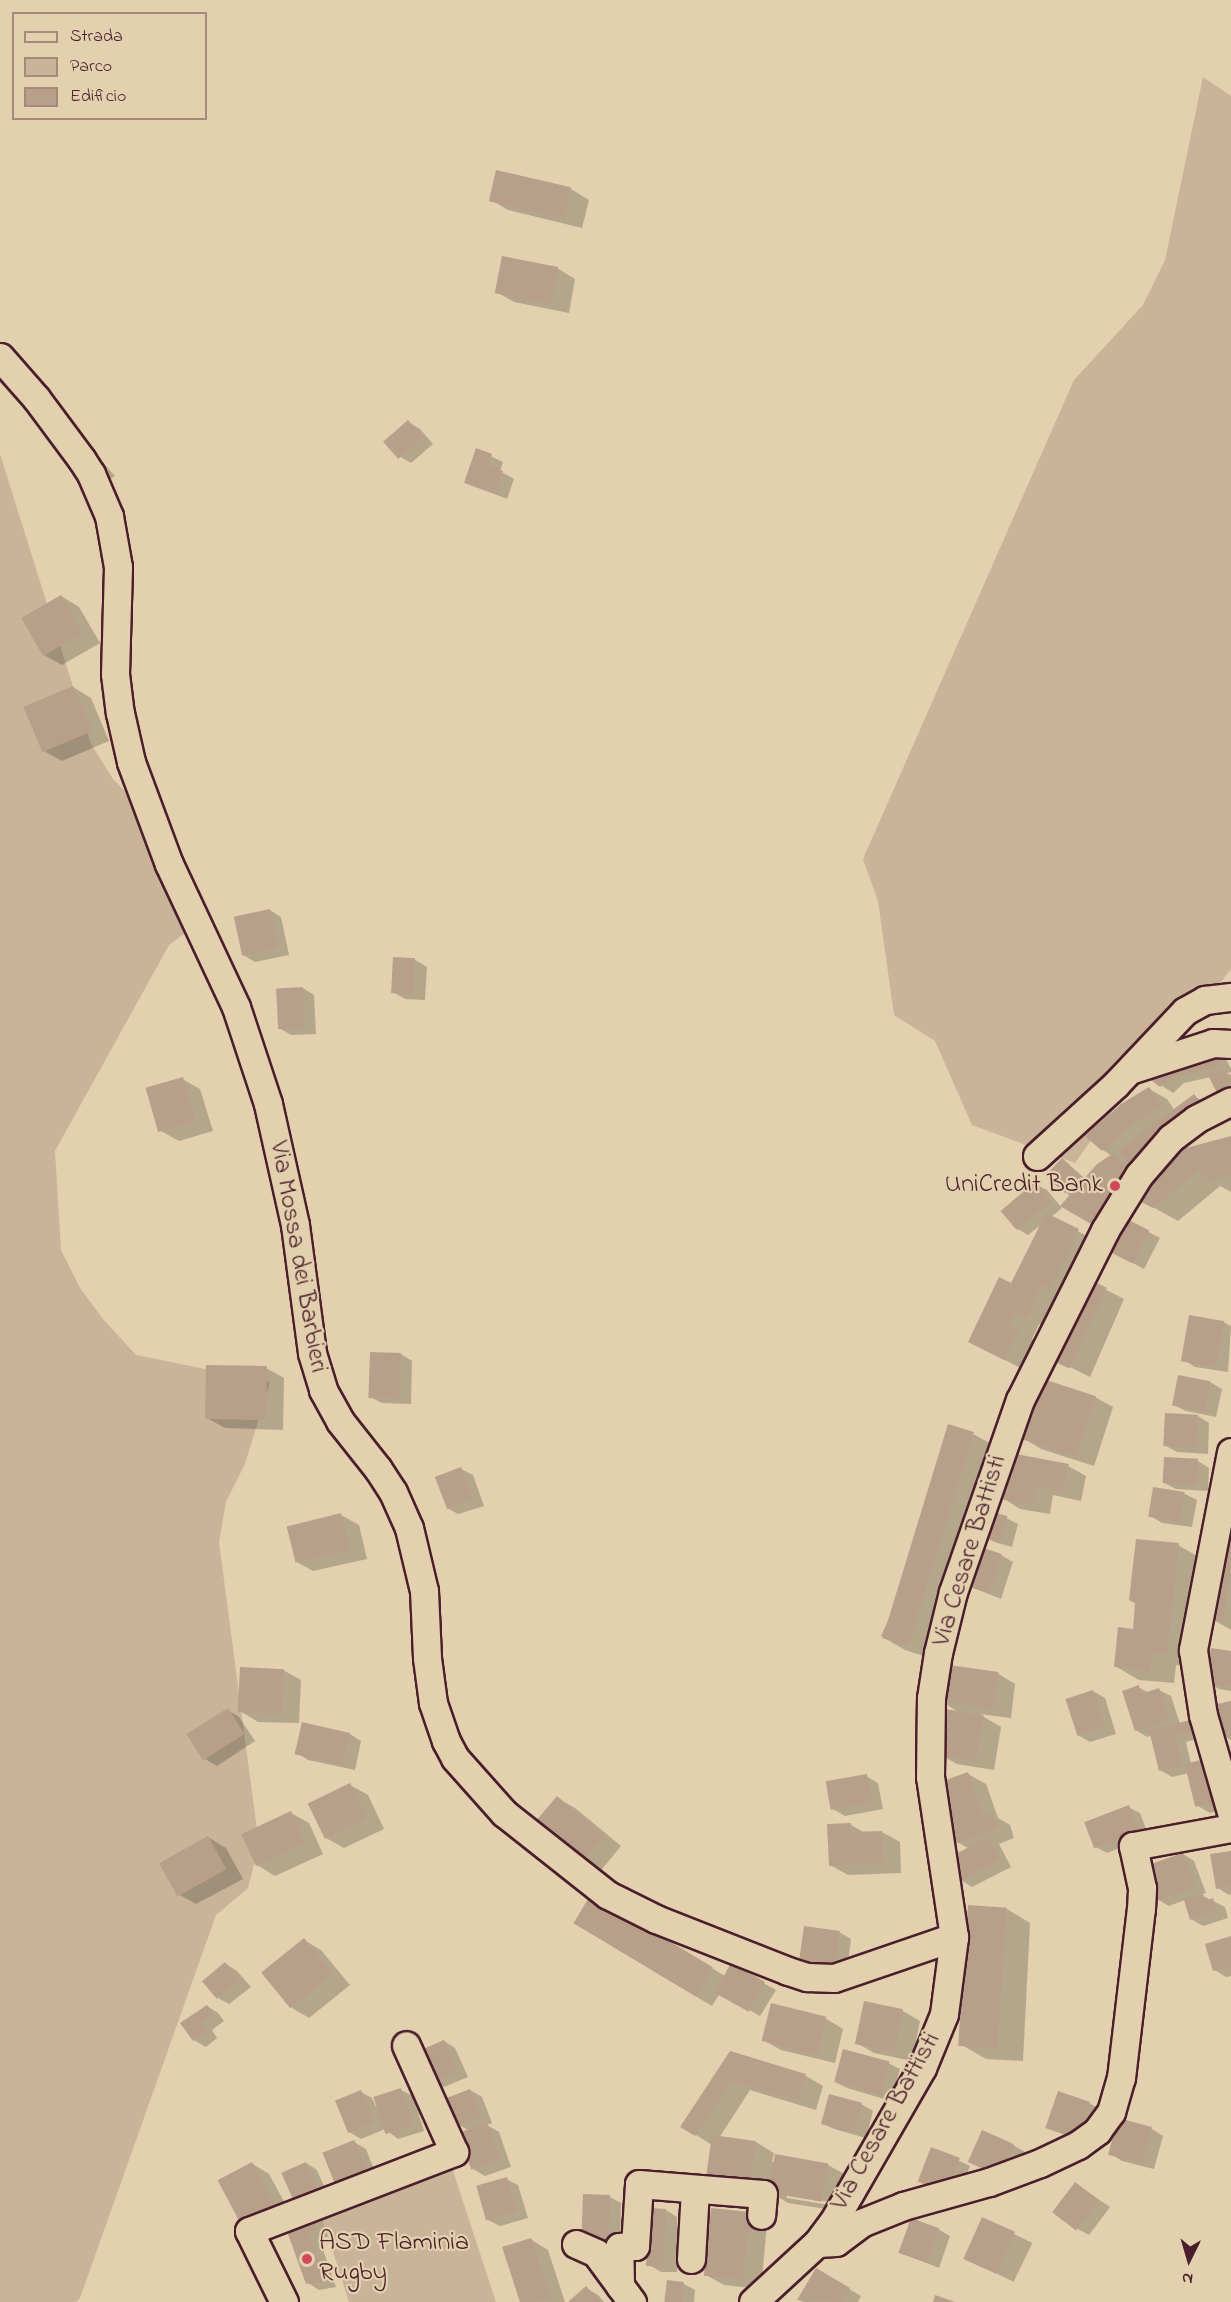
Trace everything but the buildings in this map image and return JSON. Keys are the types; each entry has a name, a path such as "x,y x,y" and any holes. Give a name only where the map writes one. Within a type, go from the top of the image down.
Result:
{"street":[{"name":"Via Mossa dei Barbieri","path":"0,357 36,398 87,467 109,516 118,567 115,674 120,713 131,762 169,864 236,1007 268,1104 295,1225 312,1353 323,1390 340,1421 393,1492 409,1528 424,1591 427,1658 433,1702 446,1741 455,1758 504,1813 608,1895 656,1920 788,1971 807,1977 834,1978 954,1937"},
{"path":"1037,1156 1128,1070 1185,1011 1205,1000 1231,997"},
{"path":"1128,1070 1213,1043 1231,1044"},
{"name":"Via Cesare Battisti","path":"753,2302 817,2243 838,2214 929,2055 944,2014 950,1984 954,1937 930,1777 928,1745 931,1698 938,1653 953,1592 1020,1400 1105,1230 1139,1175 1165,1144 1196,1119 1231,1101"},
{"path":"1231,1452 1193,1650 1203,1715 1231,1812"},
{"path":"817,2243 836,2242 861,2223 903,2206 989,2182 1031,2166 1078,2145 1097,2131 1111,2112 1121,2078 1141,1909 1142,1888 1133,1846 1231,1828"},
{"path":"284,2302 249,2231 454,2152 406,2045"},
{"path":"626,2294 619,2247 635,2246 639,2184 763,2194 761,2215"},
{"path":"691,2259 695,2189"},
{"path":"576,2244 596,2253 626,2294"}],"green space":[{"path":"1203,77 1231,96 1231,969 1203,1006 1163,1039 1075,1163 972,1125 935,1041 894,1015 878,901 863,859 1074,380 1143,305 1165,260"},
{"path":"0,454 91,744 113,779 144,811 200,922 169,945 55,1151 61,1250 80,1288 103,1319 136,1355 270,1382 245,1464 226,1502 219,1542 259,1845 248,1888 216,1915 80,2298 76,2302 0,2302"},
{"path":"452,2168 496,2302 349,2302 320,2211"}],"place":[{"name":"UniCredit Bank","path":"1115,1186"},
{"name":"ASD Flaminia Rugby","path":"307,2259"}]}
